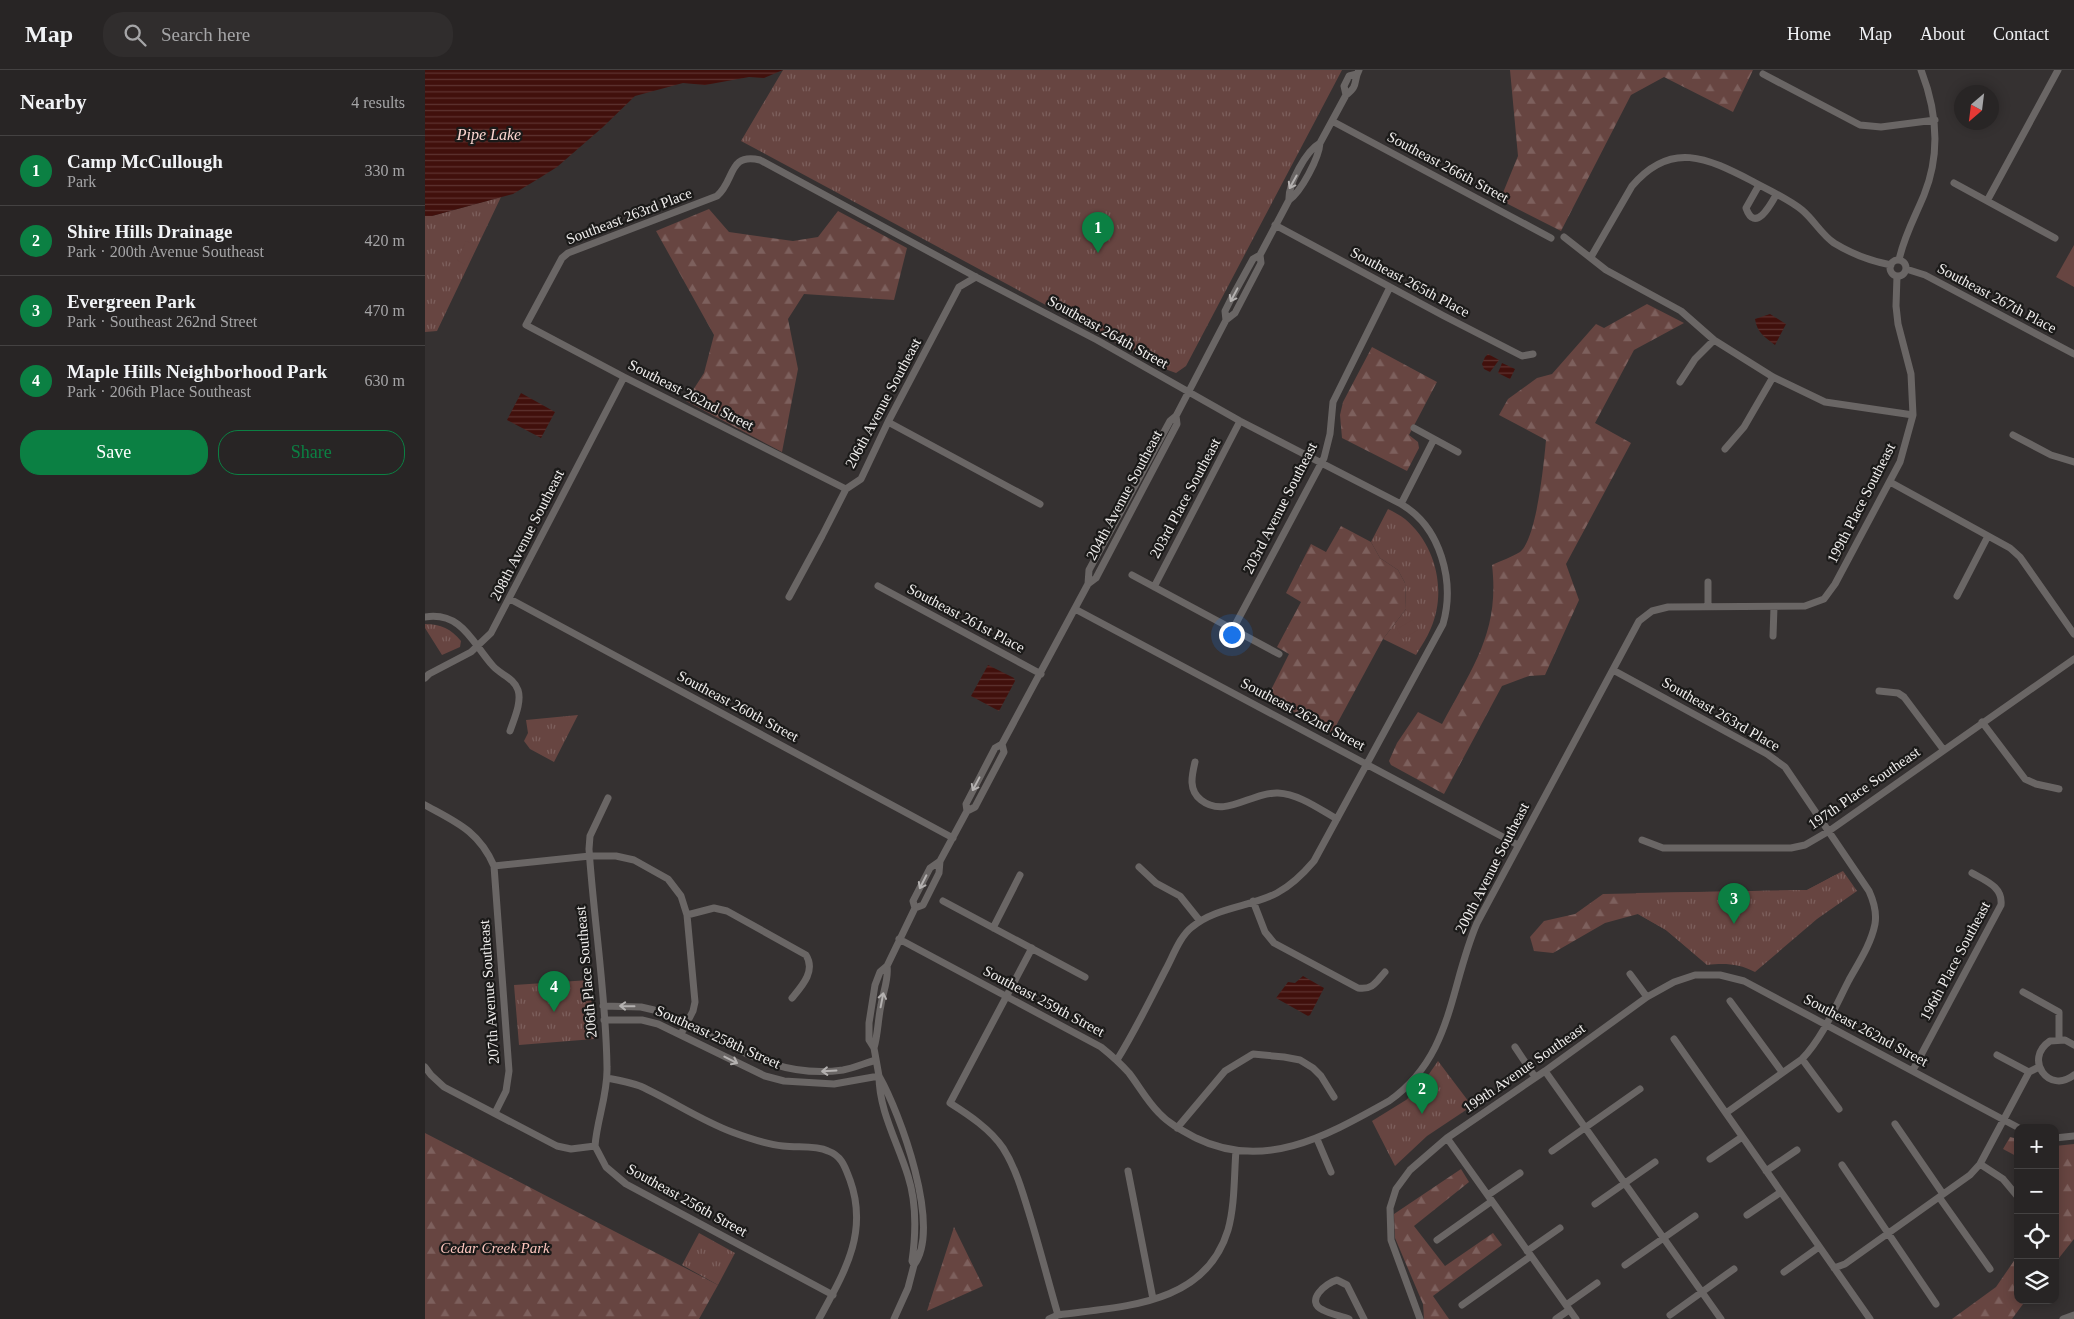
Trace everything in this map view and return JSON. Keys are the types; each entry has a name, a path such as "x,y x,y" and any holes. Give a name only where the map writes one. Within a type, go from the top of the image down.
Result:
{"street":[{"path":"1899,260 1907,231 1929,179 1935,157 1935,120 1930,96 1921,70"},
{"path":"1987,201 2058,70"},
{"name":"204th Avenue Southeast","path":"894,1319 914,1265 919,1257 922,1241 922,1201 913,1161 887,1090 879,1076 874,1048 878,1032 880,1007 888,974 887,966 915,908 923,904 939,873 941,861 967,811 965,804 995,748 1002,744 1041,674 1088,584 1089,570 1170,421 1176,416 1189,392 1226,320 1225,311 1231,299 1253,259 1260,255 1289,200 1288,190 1311,148 1320,143 1332,121 1346,94 1344,86 1349,76 1358,72"},
{"path":"1763,74 1860,125 1881,127 1935,120"},
{"name":"Southeast 266th Street","path":"1332,121 1551,238"},
{"path":"1591,257 1632,186 1641,176 1665,160 1691,158 1708,160 1759,185 1802,211 1834,243 1862,258 1891,265"},
{"name":"Southeast 264th Street","path":"734,168 743,159 760,160 1097,340 1240,421 1401,504 1416,516 1430,534 1440,553 1444,567 1447,599 1443,624 1314,861 1304,874 1275,894 1200,921"},
{"name":"Southeast 263rd Place","path":"526,324 562,258 568,253 717,196 734,168"},
{"path":"1954,183 2055,238"},
{"path":"1759,185 1747,208 1749,214 1753,217 1764,215 1776,195"},
{"name":"Southeast 265th Place","path":"1275,226 1522,356 1533,354"},
{"path":"1564,237 1606,270 1681,311 1714,340 1773,377 1825,402 1913,415"},
{"path":"1899,260 1905,263 1906,269 1903,274 1897,276 1892,272 1891,265 1893,261 1899,260"},
{"name":"Southeast 267th Place","path":"1906,269 1925,275 2074,354"},
{"name":"199th Place Southeast","path":"1652,611 1668,607 1805,606 1819,602 1829,594 1890,482 1904,450 1913,415 1911,374 1898,324 1896,306 1897,276"},
{"name":"206th Avenue Southeast","path":"789,597 823,536 846,489 861,479 888,422 959,287 976,277"},
{"name":"203rd Avenue Southeast","path":"1233,630 1322,463 1328,448 1331,410 1335,396 1390,287"},
{"name":"Southeast 262nd Street","path":"526,324 624,377 846,489"},
{"path":"1680,382 1695,359 1714,340"},
{"name":"208th Avenue Southeast","path":"425,678 479,646 491,633 510,600 516,584 624,377"},
{"path":"1725,449 1744,427 1773,377"},
{"name":"203rd Place Southeast","path":"1154,587 1240,421"},
{"path":"888,422 1040,504"},
{"path":"1414,428 1458,452"},
{"path":"2013,435 2051,455 2074,462"},
{"path":"1401,504 1434,439"},
{"path":"1890,482 2010,548 2019,557 2074,634"},
{"path":"1957,596 1988,536"},
{"path":"1132,575 1279,654"},
{"path":"1708,582 1708,606"},
{"name":"Southeast 261st Place","path":"878,586 1041,674"},
{"name":"Southeast 260th Street","path":"510,600 953,838"},
{"path":"1773,636 1774,607"},
{"name":"Southeast 262nd Street","path":"1075,609 1518,845"},
{"name":"200th Avenue Southeast","path":"1236,1150 1262,1151 1295,1147 1317,1139 1373,1110 1399,1094 1417,1076 1441,1038 1471,936 1639,622 1652,611"},
{"path":"425,617 441,617 459,624 479,646 492,665 511,680 518,689 518,704 511,731"},
{"name":"197th Place Southeast","path":"1642,840 1663,848 1791,848 1805,845 1829,831 1943,749 2074,659"},
{"name":"Southeast 263rd Place","path":"1613,670 1767,754 1785,768 1869,890 1876,909 1875,924 1869,943 1826,1024"},
{"path":"1879,691 1898,693 1904,697 1943,749"},
{"path":"1982,722 2025,779 2029,782 2059,789"},
{"path":"1195,762 1191,778 1192,787 1198,798 1212,806 1228,807 1275,793 1300,798 1337,819"},
{"name":"206th Place Southeast","path":"595,1146 596,1128 607,1078 590,836 608,798"},
{"path":"425,805 465,826 478,838 488,852 494,866 590,856 625,857 668,879 681,896 687,915 695,1002 687,1025 681,1034"},
{"name":"207th Avenue Southeast","path":"494,866 509,1071 506,1091 495,1113"},
{"path":"1117,1060 1182,940 1189,929 1200,921 1180,896 1156,883 1139,867"},
{"name":"196th Place Southeast","path":"1913,1070 2001,905 1997,889 1972,873"},
{"path":"993,928 1020,876"},
{"path":"943,901 1085,977"},
{"path":"1253,901 1265,932 1278,946 1358,988 1367,990 1385,972"},
{"path":"687,915 714,908 727,911 806,954 810,969 803,985 792,998"},
{"name":"Southeast 259th Street","path":"899,939 1086,1038 1117,1060 1158,1112 1177,1128 1206,1142 1236,1150"},
{"path":"1032,948 950,1103 972,1117 988,1132 1002,1146 1010,1161 1022,1189 1058,1315"},
{"path":"1631,974 1647,997"},
{"name":"Southeast 262nd Street","path":"1695,975 1720,975 1744,981 2014,1126"},
{"name":"199th Avenue Southeast","path":"1420,1319 1391,1240 1390,1208 1396,1189 1410,1170 1447,1138 1545,1071 1647,997 1674,982 1695,975"},
{"path":"2023,992 2059,1012 2059,1039"},
{"path":"1730,1001 1782,1072"},
{"name":"Southeast 258th Street","path":"603,1006 641,1007 665,1014 731,1048 776,1067 823,1072 844,1070 876,1060"},
{"name":"Southeast 258th Street","path":"604,1020 642,1020 681,1034 747,1068 784,1081 834,1084 879,1076"},
{"path":"1726,1113 1802,1058 1810,1050 1826,1024"},
{"path":"1674,1039 1870,1319"},
{"path":"2074,1045 2059,1039 2050,1041 2042,1048 2038,1057 2039,1067 2045,1076 2054,1080 2064,1081 2074,1075"},
{"path":"1515,1047 1535,1077"},
{"path":"1177,1128 1212,1084 1225,1071 1253,1054 1284,1056 1300,1060 1313,1068 1321,1076 1334,1097"},
{"path":"1997,1055 2029,1072"},
{"path":"1802,1058 1839,1109"},
{"path":"425,1067 443,1087 557,1146 571,1149 595,1146"},
{"path":"1834,1268 1845,1264 1970,1175 1980,1164 2029,1072 2039,1067"},
{"path":"1545,1071 1721,1319"},
{"path":"607,1078 639,1086 723,1129 744,1137 782,1146 822,1149 834,1154 844,1164 853,1188 858,1216 857,1231 849,1263 819,1319"},
{"path":"1552,1151 1640,1089"},
{"path":"1895,1124 1990,1269"},
{"path":"2059,1138 2074,1136"},
{"path":"1710,1159 1742,1137"},
{"path":"1447,1138 1575,1319"},
{"path":"1317,1139 1331,1172"},
{"name":"Southeast 256th Street","path":"595,1146 606,1167 626,1184 833,1295"},
{"path":"1049,1319 1058,1315 1125,1306 1153,1299 1173,1293 1195,1280 1211,1265 1228,1230 1236,1150"},
{"path":"1767,1171 1797,1150"},
{"path":"1595,1204 1655,1162"},
{"path":"1980,1164 2003,1179 2014,1192"},
{"path":"1842,1165 1936,1304"},
{"path":"1128,1171 1153,1299"},
{"path":"1437,1240 1520,1173"},
{"path":"1747,1215 1781,1192"},
{"path":"1625,1265 1695,1216"},
{"path":"1462,1305 1560,1228"},
{"path":"1784,1272 1819,1247"},
{"path":"1669,1315 1735,1269"},
{"path":"1349,1319 1321,1310 1318,1307 1318,1293 1328,1283 1337,1280 1347,1285 1364,1319"},
{"path":"1556,1319 1567,1307 1597,1283"},
{"path":"2063,1319 2074,1315"}],"green space":[{"path":"783,70 1342,70 1186,366 1176,373 1165,369 741,141"},
{"path":"1510,70 1753,70 1733,112 1664,77 1631,95 1561,231 1500,200 1518,156"},
{"path":"501,197 437,331 425,332 425,216 432,216"},
{"path":"709,209 729,232 793,241 818,237 838,211 907,248 894,300 804,294 788,319 798,369 782,452 686,401 704,373 714,335 656,231"},
{"path":"466,241 476,245 466,265 457,260"},
{"path":"2074,245 2074,287 2056,277"},
{"path":"1647,304 1684,323 1634,350 1595,423 1631,443 1566,564 1579,600 1545,675 1529,676 1502,686 1444,794 1391,765 1389,761 1397,743 1418,712 1442,724 1473,667 1488,630 1492,610 1492,565 1520,552 1531,532 1539,499 1546,440 1499,415 1508,399 1537,378 1552,374 1596,324 1604,328"},
{"path":"1372,347 1437,382 1409,435 1418,442 1419,448 1407,471 1342,438 1340,415 1343,402"},
{"path":"1388,509 1403,518 1416,530 1431,555 1436,569 1438,599 1436,614 1429,632 1416,655 1383,639 1406,609 1405,583 1398,570 1380,558 1371,542"},
{"path":"1341,526 1371,542 1380,558 1398,570 1405,583 1406,609 1383,639 1332,733 1267,698 1289,654 1277,647 1301,602 1286,593 1311,544 1326,552"},
{"path":"1412,620 1418,630 1403,639 1397,629"},
{"path":"425,624 441,626 449,630 461,641 460,647 442,655 425,628"},
{"path":"578,715 554,762 530,749 524,741 528,733 526,720"},
{"path":"1843,871 1700,958 1666,930 1638,914 1605,923 1553,953 1534,951 1530,937 1544,921 1575,914 1603,894 1807,890"},
{"path":"1843,871 1857,891 1817,919 1755,972 1732,965 1707,965 1666,930 1638,914 1636,893 1807,890"},
{"path":"590,980 594,1039 519,1045 514,985"},
{"path":"565,986 567,1002 549,998 548,987"},
{"path":"1438,1061 1472,1106 1427,1136 1395,1166 1372,1121 1406,1100 1420,1087"},
{"name":"Cedar Creek Park","path":"425,1133 718,1285 699,1319 425,1319"},
{"path":"2010,1137 2014,1138 2014,1155 2003,1149"},
{"path":"2074,1144 2074,1239 2059,1258 2059,1169 2059,1146"},
{"path":"1461,1169 1469,1182 1414,1226 1445,1266 1493,1233 1502,1245 1433,1296 1449,1319 1424,1319 1423,1304 1395,1238 1394,1214"},
{"path":"954,1227 983,1286 927,1311"},
{"path":"699,1233 735,1253 718,1285 682,1265"},
{"path":"2014,1261 2014,1304 2023,1304 2012,1319 1952,1319 1996,1287"}],"water":[{"name":"Pipe Lake","path":"425,70 783,70 764,78 749,77 705,85 683,83 635,96 557,167 513,194 432,216 425,216"},
{"path":"1770,314 1786,324 1775,345 1760,331 1755,319"},
{"path":"1488,354 1499,360 1490,372 1484,369 1482,364"},
{"path":"1502,363 1515,369 1510,379 1498,373"},
{"path":"521,393 555,412 541,438 507,420"},
{"path":"988,665 1014,678 1015,681 999,711 971,696"},
{"path":"1303,976 1324,988 1308,1016 1276,998 1288,982 1295,983"}],"place":[{"name":"Camp McCullough","path":"1098,253"},
{"name":"Evergreen Park","path":"1734,924"},
{"name":"Maple Hills Neighborhood Park","path":"554,1012"},
{"name":"Shire Hills Drainage","path":"1422,1114"}]}
